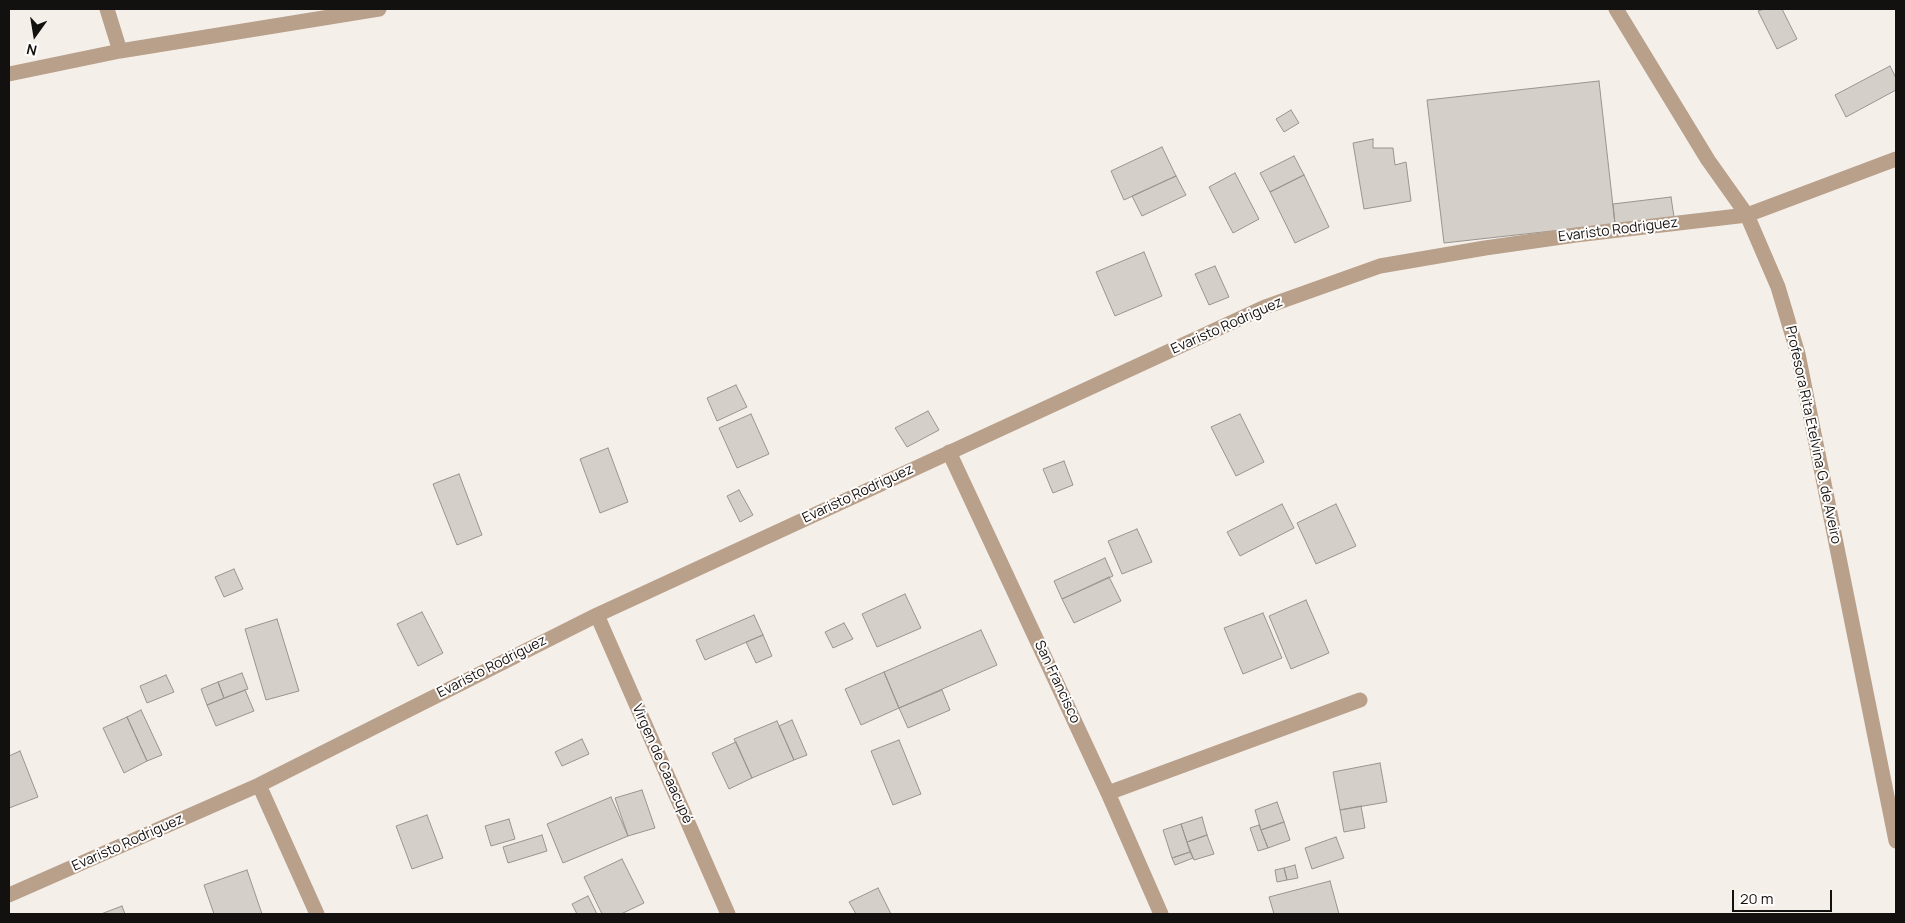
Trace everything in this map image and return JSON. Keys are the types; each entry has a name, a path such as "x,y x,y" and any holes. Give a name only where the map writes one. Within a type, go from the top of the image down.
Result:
{"street":[{"path":"107,9 120,51"},
{"path":"9,74 120,51 380,9"},
{"name":"Profesora Rita Etelvina G. de Aveiro","path":"1616,9 1708,160 1747,215 1778,287 1798,354 1896,841"},
{"name":"Evaristo Rodriguez","path":"9,895 259,785 597,615 1265,308 1380,266 1567,236 1747,215 1896,159"},
{"name":"San Francisco","path":"949,452 1108,793 1161,914"},
{"name":"Virgen de Caaacupé","path":"597,615 728,914"},
{"path":"1108,793 1360,700"},
{"path":"259,785 317,914"}],"building":[{"path":"1782,9 1797,39 1777,49 1758,11"},
{"path":"1890,66 1896,78 1896,90 1846,117 1835,95"},
{"path":"1599,81 1615,224 1444,243 1427,100"},
{"path":"1291,110 1299,123 1284,132 1276,119"},
{"path":"1373,139 1373,148 1393,148 1395,165 1406,162 1411,201 1364,209 1353,143"},
{"path":"1162,147 1176,176 1124,200 1111,171"},
{"path":"1294,156 1304,175 1270,192 1260,173"},
{"path":"1235,173 1259,219 1233,233 1209,187"},
{"path":"1304,175 1329,227 1295,243 1270,192"},
{"path":"1176,176 1186,195 1142,216 1132,196"},
{"path":"1671,197 1674,217 1615,224 1613,204"},
{"path":"1144,252 1162,296 1115,316 1096,272"},
{"path":"1215,266 1229,297 1209,305 1195,274"},
{"path":"736,385 747,407 717,421 707,398"},
{"path":"928,411 939,430 907,447 895,428"},
{"path":"751,414 769,454 737,468 719,428"},
{"path":"1240,414 1264,462 1236,476 1211,427"},
{"path":"608,448 628,502 600,513 580,459"},
{"path":"1064,461 1073,485 1053,493 1043,469"},
{"path":"459,474 482,535 457,545 433,484"},
{"path":"739,490 753,515 740,522 727,496"},
{"path":"1282,504 1294,528 1240,556 1227,532"},
{"path":"1336,504 1356,546 1316,564 1297,523"},
{"path":"1137,529 1152,562 1122,574 1108,541"},
{"path":"1105,558 1113,576 1062,599 1054,581"},
{"path":"234,569 243,589 224,597 215,577"},
{"path":"1109,577 1121,601 1074,623 1062,599"},
{"path":"905,594 921,628 877,647 862,614"},
{"path":"1306,600 1329,653 1291,669 1269,616"},
{"path":"422,612 443,653 418,666 397,624"},
{"path":"1263,613 1282,658 1243,674 1224,628"},
{"path":"754,615 763,635 705,660 696,640"},
{"path":"277,619 299,691 266,700 245,629"},
{"path":"844,623 853,639 833,648 825,632"},
{"path":"981,630 997,665 899,708 884,672"},
{"path":"763,635 772,656 756,663 746,642"},
{"path":"884,672 899,708 861,725 845,689"},
{"path":"242,673 248,689 224,698 218,682"},
{"path":"166,675 174,692 147,703 140,686"},
{"path":"218,682 224,698 207,705 201,689"},
{"path":"245,690 254,711 216,726 207,705"},
{"path":"942,690 950,710 908,728 899,708"},
{"path":"141,710 162,755 147,761 127,717"},
{"path":"127,717 147,761 124,773 103,728"},
{"path":"792,720 807,755 794,760 779,726"},
{"path":"777,721 794,760 752,778 734,739"},
{"path":"582,739 589,754 562,766 555,752"},
{"path":"899,740 921,794 893,805 871,751"},
{"path":"736,742 752,778 729,789 712,753"},
{"path":"20,751 38,797 9,808 9,756"},
{"path":"1380,763 1387,802 1340,810 1333,772"},
{"path":"642,790 655,828 628,836 615,798"},
{"path":"611,797 628,836 563,863 547,824"},
{"path":"1277,802 1284,822 1261,830 1255,810"},
{"path":"1361,806 1365,828 1344,832 1340,810"},
{"path":"427,815 443,858 412,869 396,826"},
{"path":"1202,817 1207,835 1187,842 1181,824"},
{"path":"509,819 515,839 491,846 485,826"},
{"path":"1284,822 1290,840 1268,848 1261,830"},
{"path":"1181,824 1190,852 1172,858 1163,830"},
{"path":"1259,825 1268,848 1258,851 1250,828"},
{"path":"542,835 547,851 508,863 503,847"},
{"path":"1207,835 1214,854 1194,860 1187,842"},
{"path":"1336,837 1344,858 1312,869 1305,848"},
{"path":"1190,852 1193,858 1175,865 1172,858"},
{"path":"622,859 644,903 621,914 602,914 584,877"},
{"path":"1295,865 1298,878 1287,880 1284,868"},
{"path":"1284,868 1287,880 1277,882 1275,870"},
{"path":"247,870 262,914 214,914 204,885"},
{"path":"1330,881 1339,914 1274,914 1269,897"},
{"path":"878,888 891,914 856,914 849,902"},
{"path":"588,896 597,914 577,914 572,904"},
{"path":"122,906 125,914 101,914"}]}
